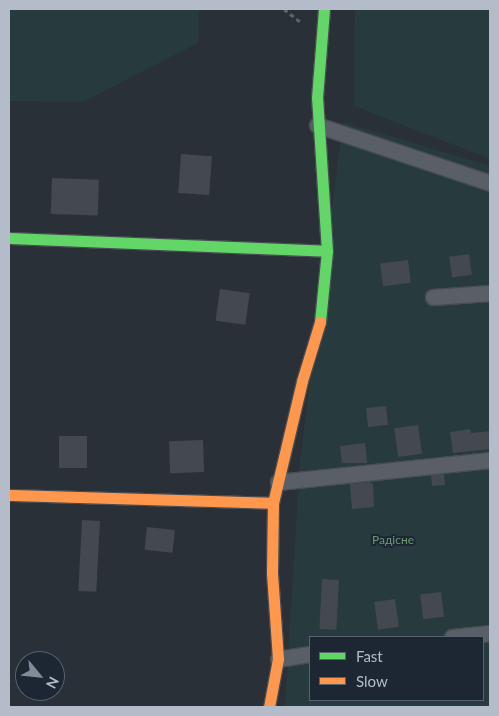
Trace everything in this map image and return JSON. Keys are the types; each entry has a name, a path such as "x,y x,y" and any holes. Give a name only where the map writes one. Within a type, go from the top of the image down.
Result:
{"street":[{"path":"269,707 278,659 272,573 273,504 302,380 324,311 327,251 317,126 324,9"},
{"path":"317,126 490,183"},
{"path":"9,238 327,251"},
{"path":"433,297 490,293"},
{"path":"278,482 490,460"},
{"path":"9,496 273,504"},
{"path":"462,636 490,633"},
{"path":"278,659 309,654"}],"green space":[{"path":"9,9 199,9 198,43 83,102 9,101"},
{"path":"355,9 490,9 490,159 354,106"},
{"name":"Радісне","path":"343,122 490,166 490,707 285,707 300,460"}],"building":[{"path":"181,154 212,156 209,195 178,193"},
{"path":"52,178 99,180 98,216 51,214"},
{"path":"469,254 472,275 452,278 449,257"},
{"path":"408,260 411,283 383,286 380,263"},
{"path":"220,289 250,293 245,325 216,321"},
{"path":"386,406 388,425 368,427 366,408"},
{"path":"418,425 422,454 398,457 394,428"},
{"path":"470,429 471,433 490,431 490,449 453,453 450,432"},
{"path":"59,436 87,436 87,468 59,468"},
{"path":"203,440 204,472 170,473 169,441"},
{"path":"365,443 367,463 342,463 340,446"},
{"path":"444,474 445,485 432,486 431,475"},
{"path":"369,482 373,484 374,507 352,509 350,484"},
{"path":"82,520 100,521 96,592 78,591"},
{"path":"147,527 175,530 172,553 145,550"},
{"path":"322,579 339,580 336,630 319,629"},
{"path":"441,592 444,617 423,619 420,595"},
{"path":"395,599 399,627 378,630 374,602"}],"traffic: fast":[{"path":"320,322 327,251 317,98 324,9"},
{"path":"9,238 327,251"}],"traffic: slow":[{"path":"269,707 278,659 272,573 273,503 302,381 320,322"},
{"path":"9,495 273,503"}]}
